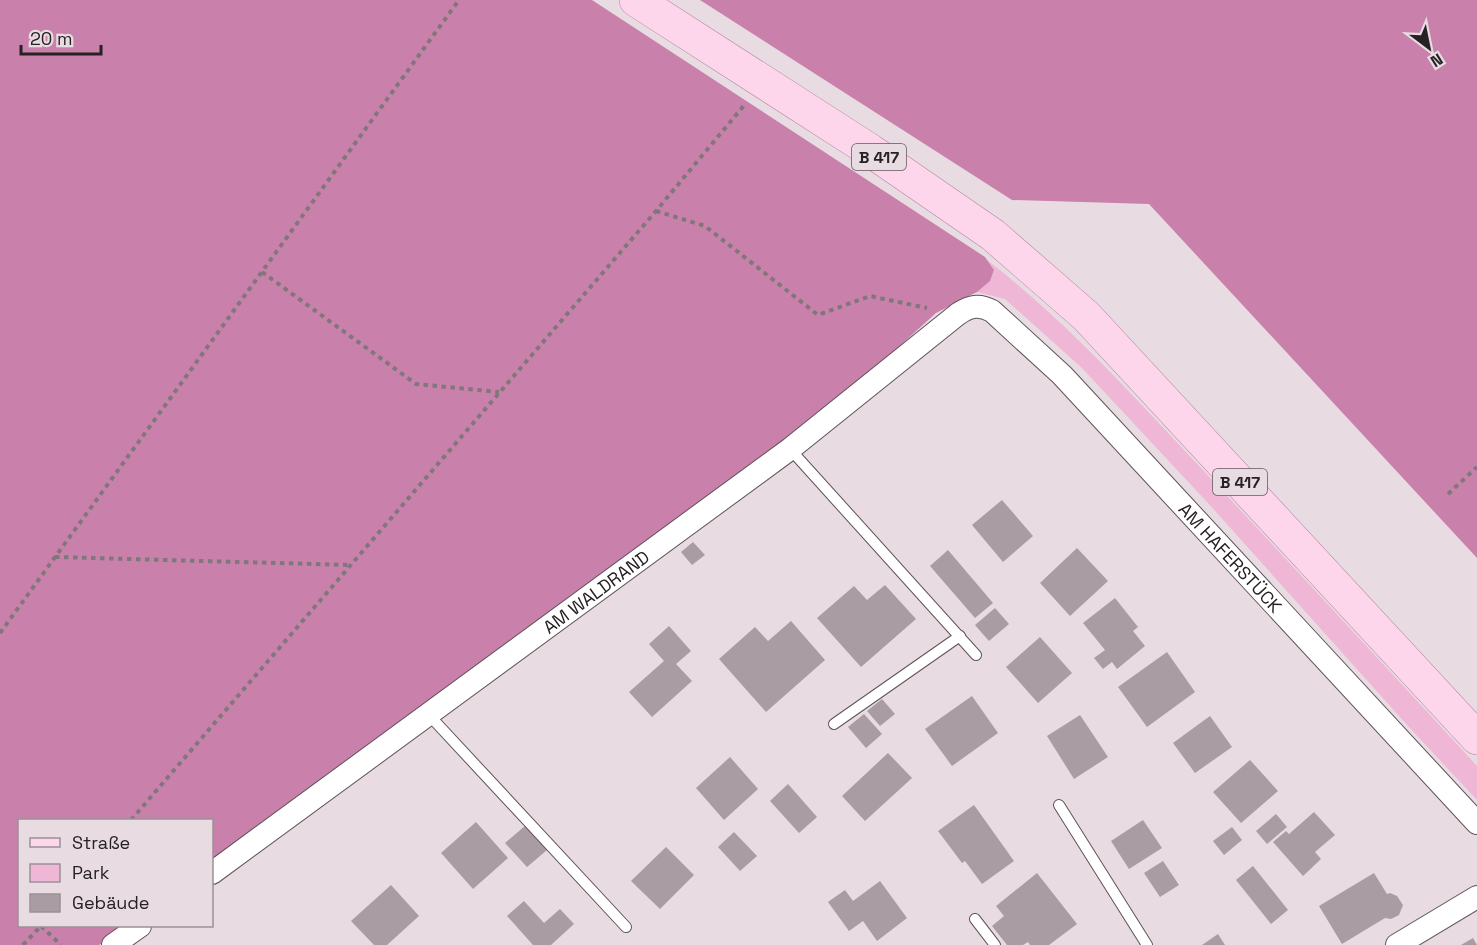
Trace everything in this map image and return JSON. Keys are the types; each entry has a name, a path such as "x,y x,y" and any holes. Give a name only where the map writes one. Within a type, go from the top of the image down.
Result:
{"main road":[{"name":"B 417","path":"636,0 871,151 993,235 1086,316 1477,738"}],"street":[{"name":"AM HAFERSTÜCK","path":"967,310 985,307 992,311 1062,375 1477,823"},
{"name":"AM WALDRAND","path":"213,872 790,449 967,310"},
{"path":"1397,945 1477,897"},
{"path":"113,945 139,927"}],"lane":[{"path":"790,449 976,655"},
{"path":"834,724 960,636"},
{"path":"429,715 626,927"},
{"path":"1059,805 1147,945"},
{"path":"975,919 995,945"}],"path":[{"path":"0,631 459,0"},
{"path":"132,819 656,211 764,82"},
{"path":"656,211 705,226 818,315 870,296 967,310"},
{"path":"262,272 416,384 500,392"},
{"path":"1448,494 1477,467"},
{"path":"55,557 350,566"},
{"path":"23,945 40,927"},
{"path":"42,927 61,945"}],"green space":[{"path":"987,260 1043,307 1123,385 1477,766 1477,800 1208,503 1082,368 1005,299 977,292 990,281 994,270"}],"shaded area":[{"path":"0,0 592,0 985,257 994,270 990,281 977,292 936,313 869,374 783,443 213,863 213,819 18,819 18,927 125,927 99,945 0,945"},
{"path":"700,0 1477,0 1477,558 1149,204 1012,200"}],"building":[{"path":"1002,500 1033,536 1003,562 972,525"},
{"path":"693,542 705,555 692,565 681,552"},
{"path":"1077,548 1108,581 1070,616 1040,583"},
{"path":"948,550 993,603 975,618 930,566"},
{"path":"885,585 916,619 861,667 817,618 854,586 867,600"},
{"path":"1115,598 1138,627 1133,631 1145,646 1117,669 1112,662 1103,669 1094,658 1105,650 1083,623"},
{"path":"995,608 1009,624 989,641 975,625"},
{"path":"791,621 825,660 766,712 719,659 755,627 768,641"},
{"path":"669,626 691,651 676,664 692,681 652,717 629,692 664,661 649,644"},
{"path":"1040,637 1072,673 1038,703 1006,667"},
{"path":"1167,652 1195,692 1147,727 1118,687"},
{"path":"972,696 998,733 952,766 925,729"},
{"path":"882,699 895,714 880,726 867,711"},
{"path":"864,714 882,734 866,748 848,727"},
{"path":"1080,715 1108,757 1074,779 1047,736"},
{"path":"1210,716 1232,747 1195,773 1173,743"},
{"path":"888,753 912,778 865,821 842,796"},
{"path":"730,757 758,789 724,820 696,788"},
{"path":"1250,760 1278,791 1241,823 1213,792"},
{"path":"788,784 817,817 799,833 770,801"},
{"path":"974,805 1014,861 982,884 965,861 962,863 938,831"},
{"path":"1314,812 1335,835 1315,852 1321,859 1303,876 1273,842 1286,831 1289,834"},
{"path":"1276,814 1287,827 1267,844 1256,831"},
{"path":"1143,820 1162,848 1129,869 1111,841"},
{"path":"476,822 508,858 473,889 441,853"},
{"path":"526,825 547,850 527,867 505,843"},
{"path":"1232,827 1242,840 1224,855 1213,841"},
{"path":"734,832 757,856 740,871 718,847"},
{"path":"666,847 694,875 660,909 631,881"},
{"path":"1163,861 1179,885 1160,897 1144,873"},
{"path":"1253,866 1288,910 1271,924 1236,880"},
{"path":"1037,873 1077,924 1049,945 1030,945 1028,942 1023,945 1007,945 992,926 1004,916 996,906"},
{"path":"1374,873 1387,894 1397,896 1403,905 1399,915 1391,919 1385,918 1342,944 1319,906"},
{"path":"880,881 907,918 877,941 863,921 849,931 828,902 845,890 853,901"},
{"path":"391,885 419,916 387,945 374,945 351,921"},
{"path":"524,901 544,923 560,909 574,924 551,945 533,945 507,916"},
{"path":"1218,934 1225,945 1202,945"},
{"path":"1473,938 1477,945 1461,945"}]}
